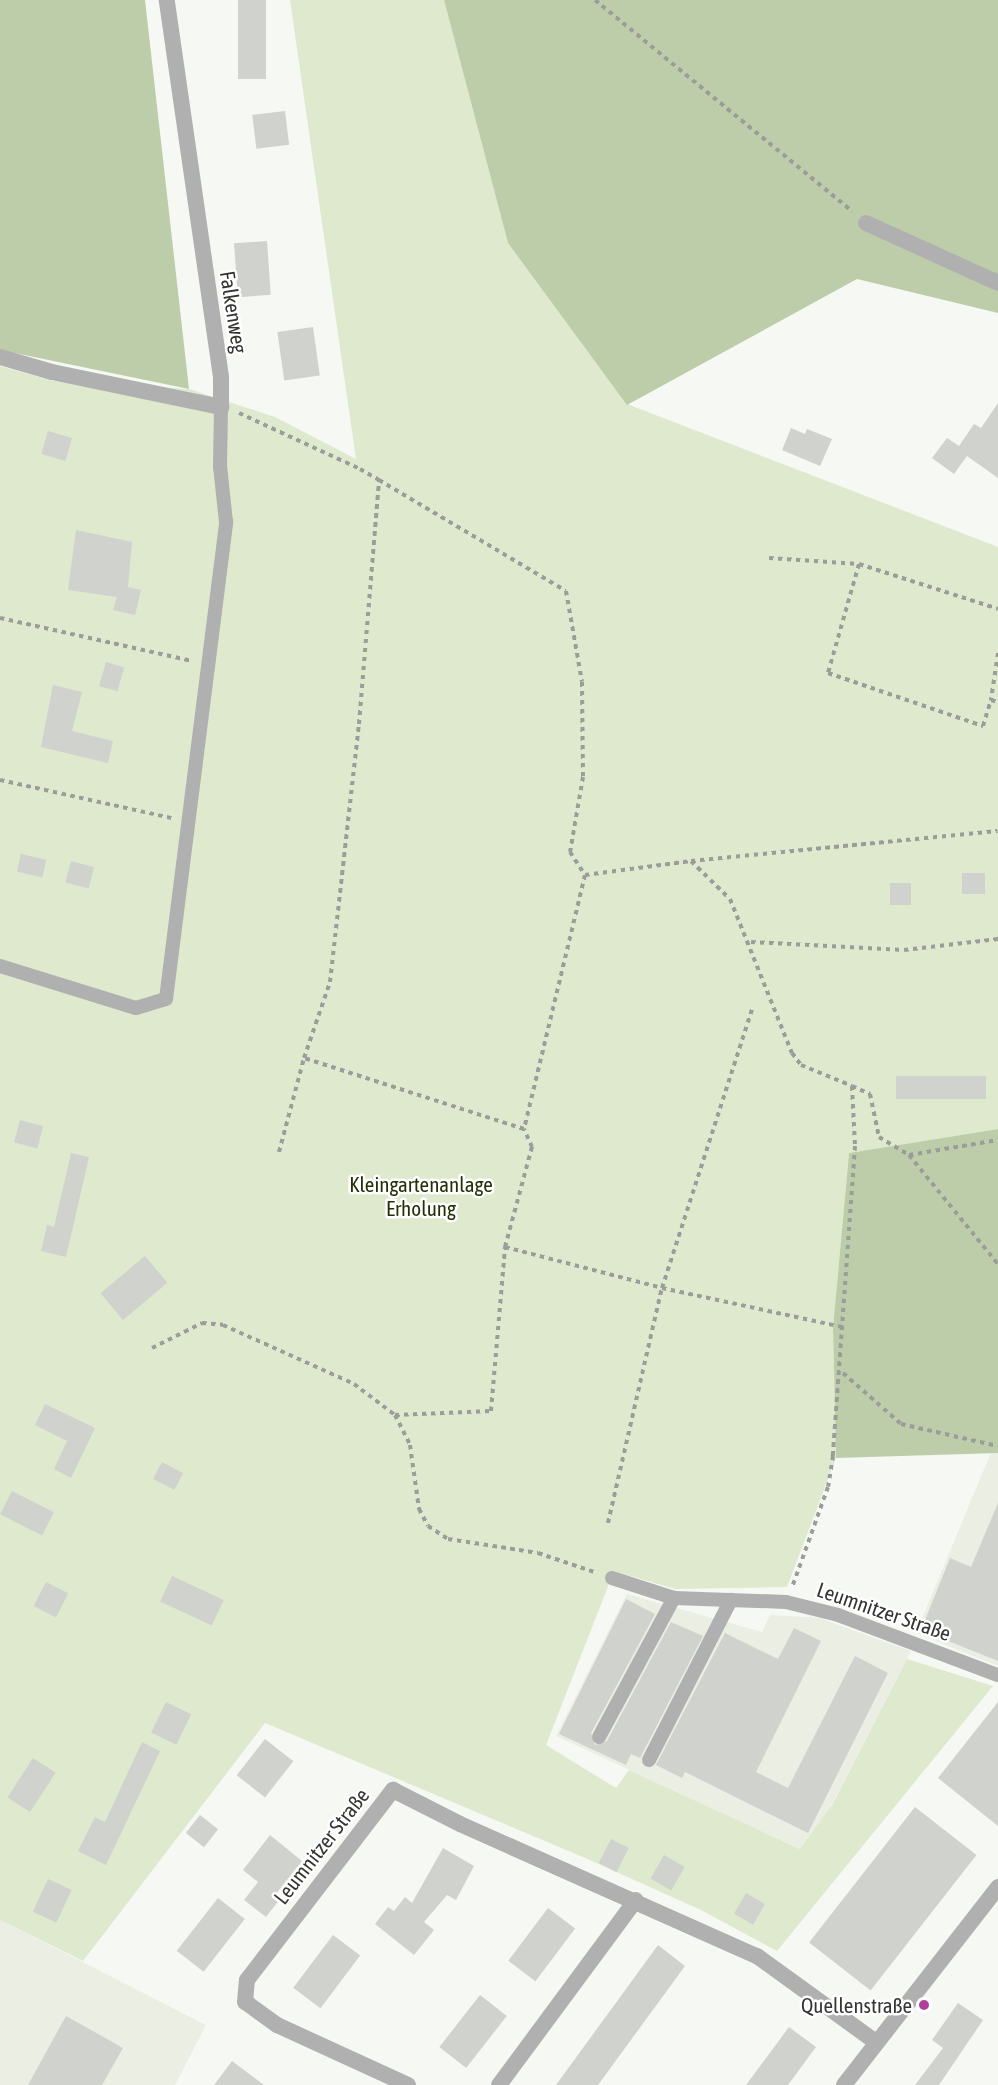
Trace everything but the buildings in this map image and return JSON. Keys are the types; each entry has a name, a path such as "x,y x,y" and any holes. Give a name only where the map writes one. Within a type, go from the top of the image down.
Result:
{"street":[{"name":"Falkenweg","path":"167,0 221,377 221,406"},
{"path":"866,223 998,282"},
{"path":"0,357 51,372 221,406"},
{"name":"Leumnitzer Straße","path":"408,2085 278,2025 245,2002 247,1980 393,1790 460,1824 636,1900 757,1956 876,2042"},
{"path":"844,2085 998,1887"},
{"path":"499,2085 636,1900"}],"lane":[{"path":"0,966 136,1008 166,999 226,522 220,466 221,406"},
{"name":"Leumnitzer Straße","path":"612,1578 674,1598 786,1602 838,1615 998,1675"},
{"path":"599,1737 674,1598"},
{"path":"649,1760 731,1600"}],"path":[{"path":"594,0 866,223"},
{"path":"221,406 308,441 379,480 566,591 582,682 582,777 570,852 585,875 524,1129 532,1147 505,1247 491,1411 395,1415"},
{"path":"279,1152 304,1058 330,982 359,724 379,480"},
{"path":"769,558 859,564 998,609"},
{"path":"859,564 828,673 983,726 991,700 998,653"},
{"path":"0,618 207,665"},
{"path":"991,700 998,702"},
{"path":"0,780 187,822"},
{"path":"585,875 691,861 998,831"},
{"path":"691,861 730,899 751,942 792,1053 801,1065 870,1094 879,1137 909,1155 998,1264"},
{"path":"751,942 904,950 998,939"},
{"path":"608,1523 662,1288 753,1007"},
{"path":"304,1058 524,1129"},
{"path":"786,1602 828,1487 842,1373 855,1146 852,1086"},
{"path":"909,1155 998,1140"},
{"path":"505,1247 662,1288 843,1327"},
{"path":"152,1348 202,1323 223,1325 354,1384 395,1415 410,1446 419,1509 428,1526 448,1539 538,1553 612,1578"},
{"path":"842,1373 901,1424 998,1446"}],"shaded area":[{"path":"992,1450 998,1453 998,1666 916,1633"},
{"path":"627,1594 762,1632 770,1615 819,1618 911,1651 807,1852 556,1736"},
{"path":"0,1920 206,2025 175,2085 0,2085"}],"green space":[{"path":"0,0 145,0 189,389 0,350"},
{"name":"Kleingartenanlage Erholung","path":"290,0 444,0 508,243 627,404 998,547 998,1129 849,1153 833,1328 836,1458 787,1587 675,1589 614,1571 546,1745 616,1788 629,1770 800,1849 832,1805 907,1659 993,1686 777,1951 701,1910 583,1857 265,1723 83,1961 0,1920 0,366 53,381 189,389 275,417 356,459"},
{"path":"444,0 998,0 998,313 857,279 627,405 508,243"},
{"path":"998,1129 998,1453 836,1458 833,1328 849,1153"}],"place":[{"name":"Quellenstraße","path":"924,2005"}]}
